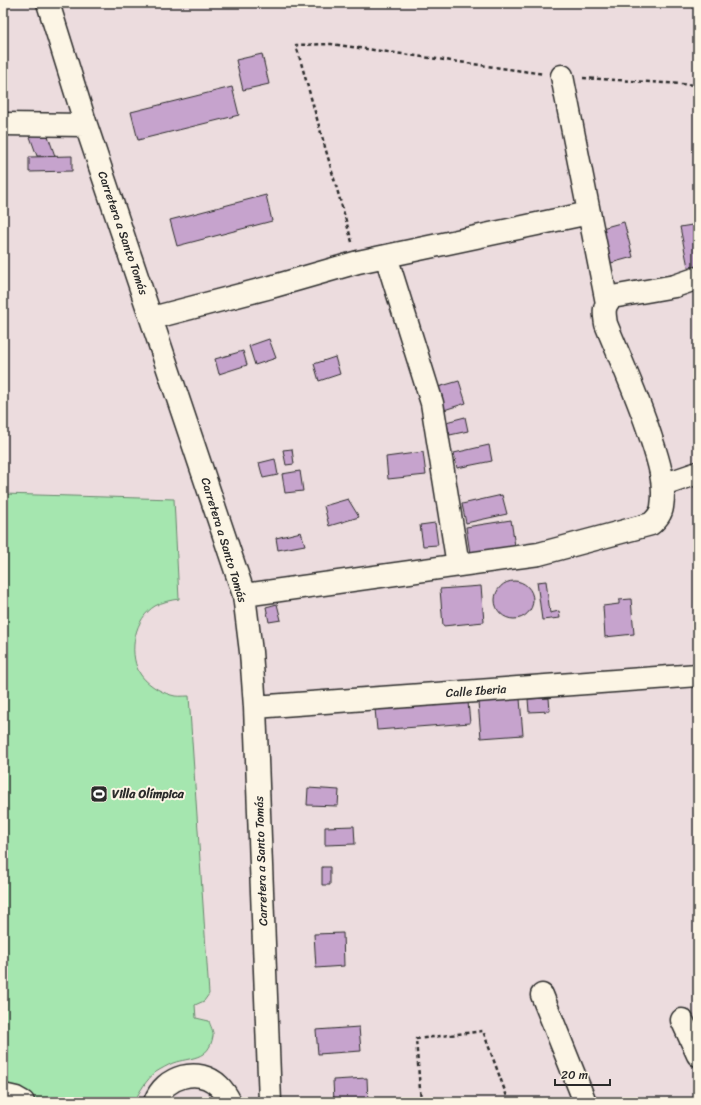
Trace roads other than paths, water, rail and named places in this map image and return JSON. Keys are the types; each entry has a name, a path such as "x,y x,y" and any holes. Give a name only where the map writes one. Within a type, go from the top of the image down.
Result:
{"street":[{"name":"Carretera a Santo Tomás","path":"48,3 86,125 244,595 251,652 255,707 270,1102"},
{"path":"244,595 539,554 650,524 658,517 662,508 663,485 659,462 643,413 606,324 604,312 607,302 562,76"},
{"path":"3,124 86,125"},
{"path":"152,318 271,287 358,262 589,212"},
{"path":"386,256 432,403 458,565"},
{"path":"607,302 612,297 675,286 698,278"},
{"path":"663,485 698,472"},
{"name":"Calle Iberia","path":"255,707 698,675"},
{"path":"542,995 585,1102"},
{"path":"682,1020 698,1055"},
{"path":"155,1102 162,1088 170,1081 190,1075 210,1079 226,1093 230,1102"},
{"path":"3,1095 16,1098 23,1102"}],"place":[{"name":"Villa Olímpica","path":"99,794"}]}
